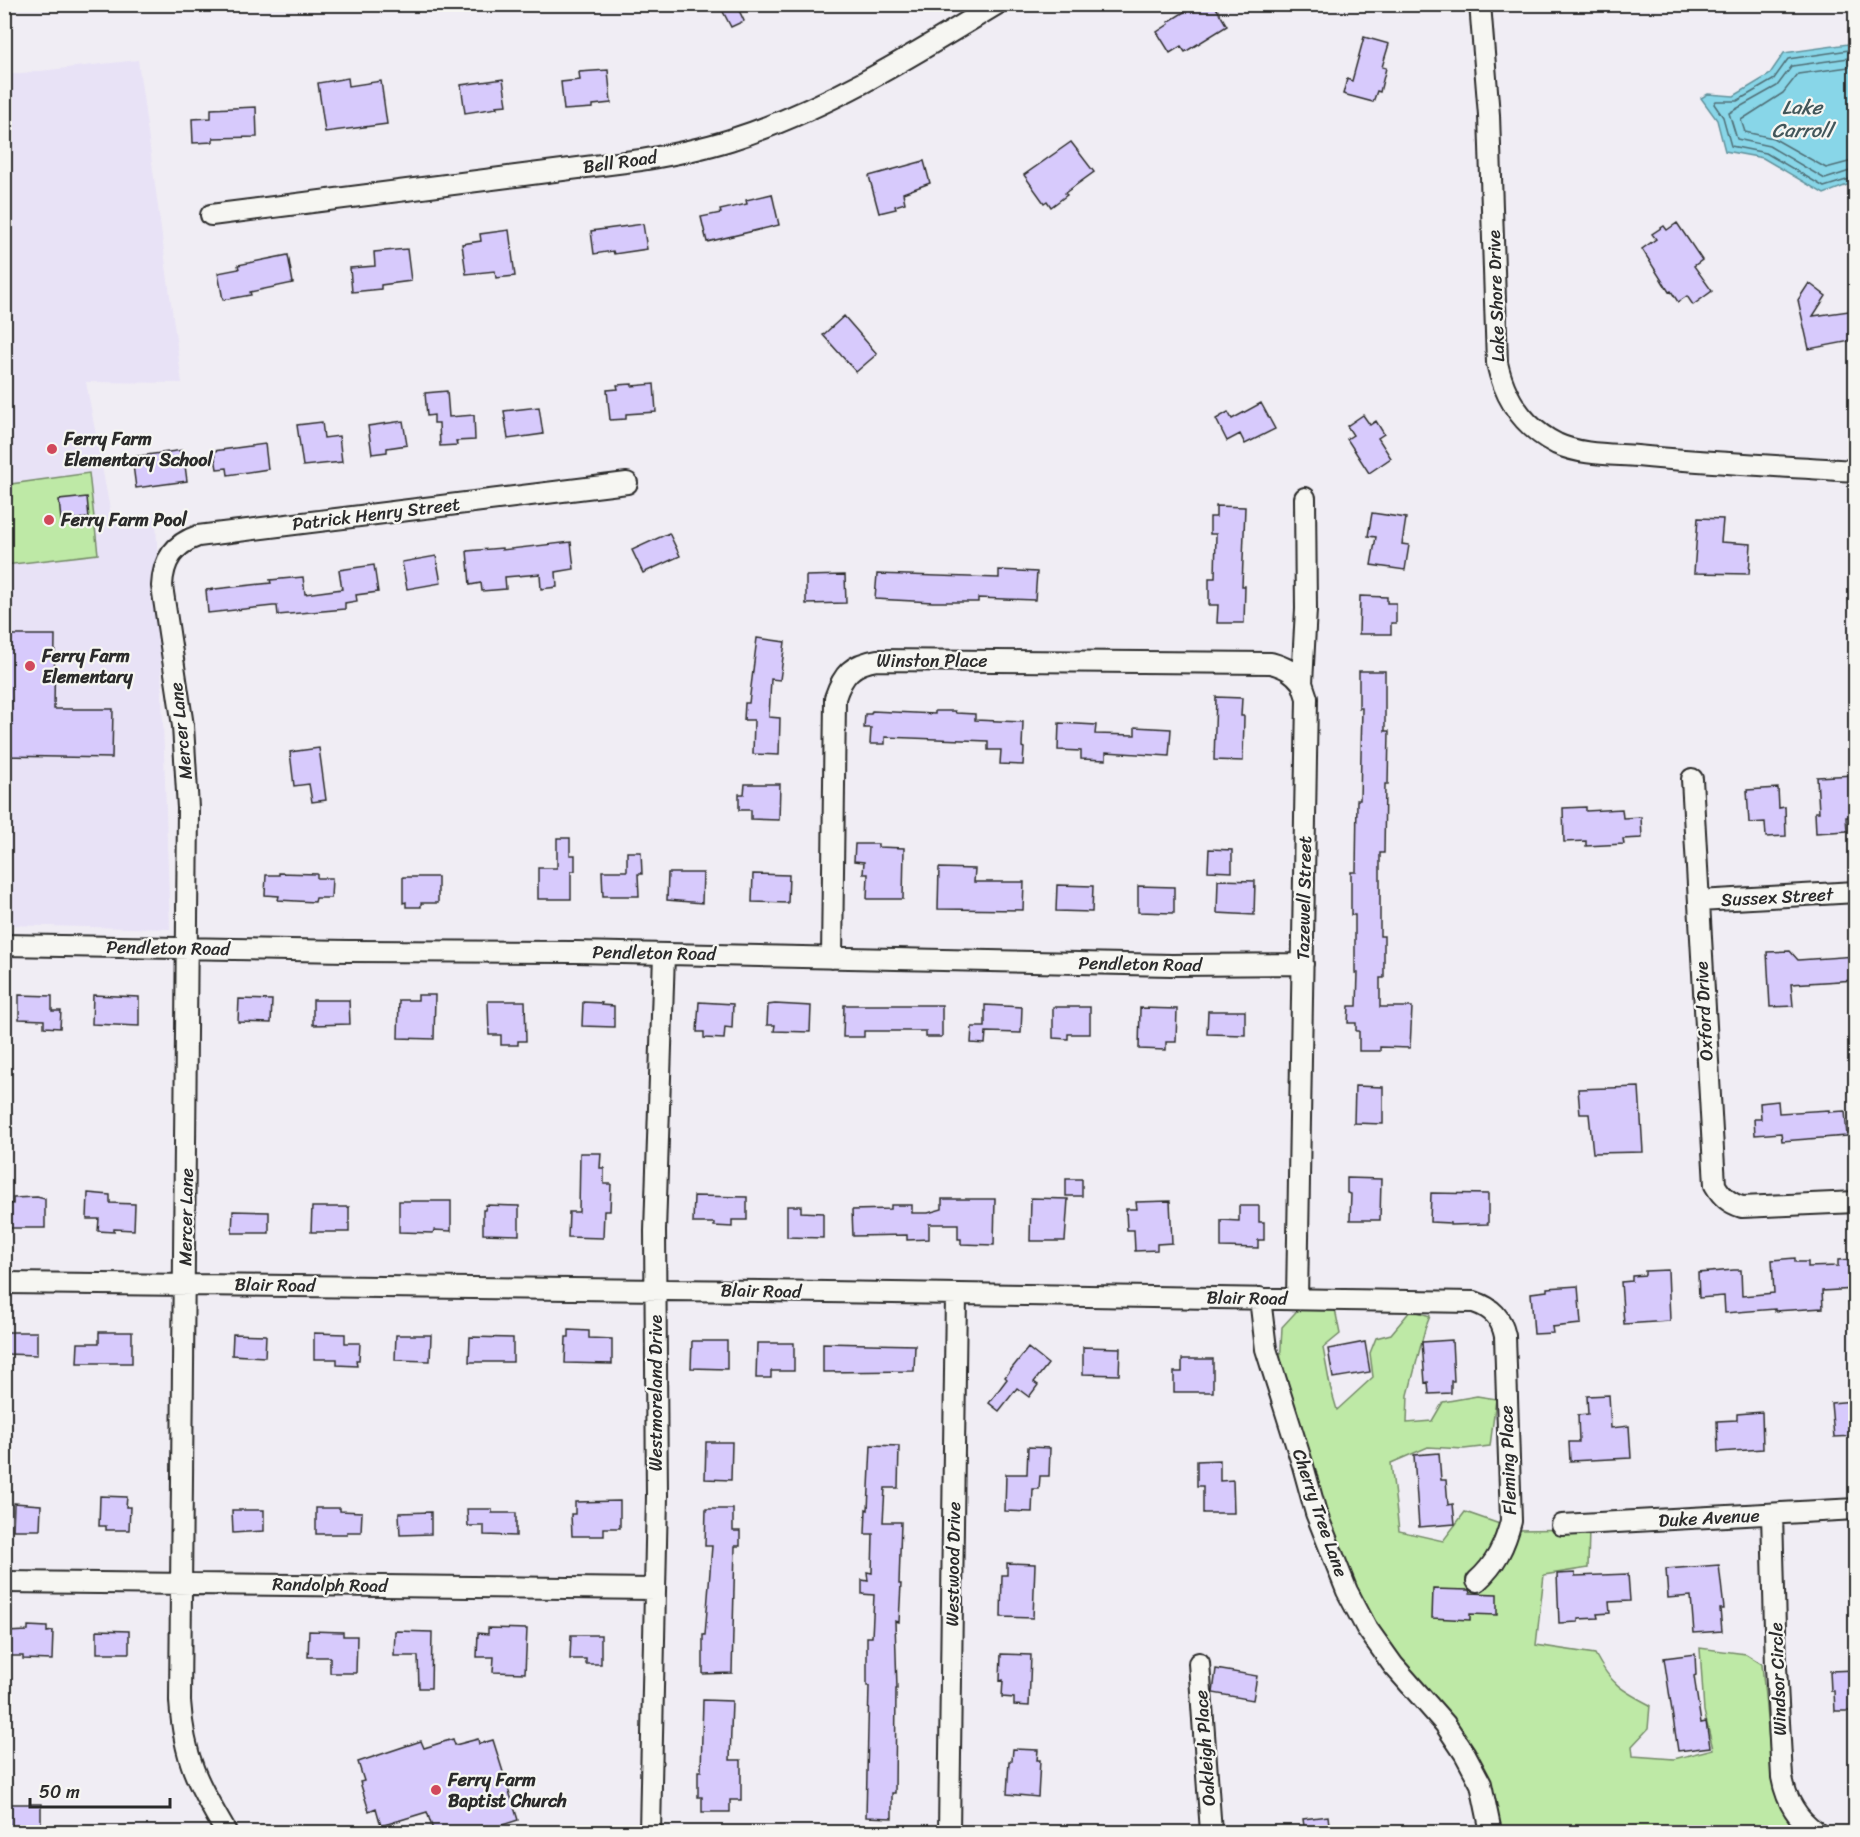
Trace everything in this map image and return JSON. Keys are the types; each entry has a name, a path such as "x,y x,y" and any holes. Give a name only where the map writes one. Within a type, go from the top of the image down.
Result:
{"street":[{"name":"Bell Road","path":"211,215 681,153 768,126 842,93 911,56 997,4"},
{"name":"Lake Shore Drive","path":"1480,4 1490,115 1497,363 1502,384 1511,403 1524,420 1540,434 1558,444 1579,451 1688,461 1856,471"},
{"name":"Patrick Henry Street","path":"163,592 163,572 168,558 178,546 198,536 627,483"},
{"name":"Tazewell Street","path":"1297,1299 1307,698 1302,683 1306,609 1305,498"},
{"name":"Mercer Lane","path":"163,592 183,726 189,808 180,1701 182,1731 190,1765 199,1787 226,1833"},
{"name":"Winston Place","path":"832,958 835,698 840,682 851,669 863,662 877,660 1271,663 1284,666 1302,683"},
{"name":"Oxford Drive","path":"1692,779 1715,1185 1721,1196 1742,1207 1856,1202"},
{"name":"Sussex Street","path":"1699,901 1856,892"},
{"name":"Pendleton Road","path":"4,945 664,954 1171,965 1303,964"},
{"name":"Westmoreland Drive","path":"650,1833 655,1589 657,1148 664,954"},
{"name":"Blair Road","path":"4,1283 1474,1302 1486,1306 1496,1314 1503,1329"},
{"name":"Westwood Drive","path":"949,1833 956,1294"},
{"name":"Cherry Tree Lane","path":"1260,1298 1266,1349 1316,1513 1347,1591 1366,1627 1394,1665 1445,1724 1465,1754 1481,1784 1491,1833"},
{"name":"Fleming Place","path":"1477,1581 1496,1559 1506,1541 1511,1521 1503,1329"},
{"name":"Duke Avenue","path":"1562,1525 1856,1509"},
{"name":"Windsor Circle","path":"1772,1514 1776,1667 1782,1777 1792,1808 1800,1819 1816,1833"},
{"name":"Randolph Road","path":"4,1582 655,1589"},
{"name":"Oakleigh Place","path":"1199,1663 1211,1833"}],"shaded area":[{"name":"Ferry Farm Elementary School","path":"138,60 182,383 86,382 112,520 156,516 170,929 5,925 4,75"}],"green space":[{"name":"Ferry Farm Pool","path":"89,473 98,554 5,565 4,485"},
{"path":"1305,1302 1335,1309 1340,1334 1323,1348 1337,1410 1373,1377 1370,1353 1376,1338 1391,1334 1411,1310 1430,1316 1408,1395 1407,1423 1432,1421 1443,1402 1477,1396 1496,1399 1490,1446 1464,1449 1428,1447 1391,1463 1399,1531 1443,1541 1465,1512 1517,1530 1589,1529 1588,1568 1544,1575 1536,1645 1595,1654 1606,1673 1618,1685 1650,1705 1648,1729 1632,1746 1633,1756 1674,1759 1713,1749 1704,1711 1700,1648 1746,1654 1762,1664 1771,1763 1779,1802 1791,1825 1777,1832 1496,1832 1485,1783 1407,1675 1345,1578 1280,1367 1282,1327"}],"water":[{"name":"Lake Carroll","path":"1855,43 1855,182 1824,194 1763,158 1725,151 1717,120 1701,98 1708,94 1734,96 1769,75 1784,53"}],"building":[{"path":"719,4 736,4 744,21 731,27"},
{"path":"1205,4 1214,4 1227,26 1185,52 1181,46 1170,53 1157,32 1192,7 1194,11"},
{"path":"1364,37 1389,44 1382,67 1386,68 1380,92 1377,91 1373,102 1343,94 1347,79 1352,81"},
{"path":"608,70 611,103 593,105 593,108 564,110 561,82 580,80 579,72"},
{"path":"348,78 349,86 381,81 387,124 325,132 318,83"},
{"path":"503,79 507,105 465,113 461,85"},
{"path":"256,107 257,137 213,138 213,142 193,143 192,119 211,118 211,109"},
{"path":"1071,142 1094,172 1065,193 1067,195 1051,207 1047,201 1044,203 1024,175"},
{"path":"924,161 930,183 903,193 905,203 895,206 896,209 879,213 869,176"},
{"path":"772,194 779,225 707,242 701,217 721,213 720,210 747,204 746,200"},
{"path":"1677,223 1702,260 1694,266 1712,291 1693,305 1687,296 1678,302 1671,291 1669,292 1642,249 1656,239 1652,234 1664,226 1667,230"},
{"path":"643,224 647,249 614,254 613,251 594,254 591,231"},
{"path":"509,230 515,276 496,278 495,271 466,274 462,244 481,241 480,234"},
{"path":"407,249 411,281 381,285 381,289 352,292 350,268 375,266 374,252"},
{"path":"288,255 293,283 223,300 218,273 239,269 238,265"},
{"path":"1809,283 1826,296 1813,316 1856,310 1856,340 1809,349 1798,300"},
{"path":"844,316 877,354 856,372 823,335"},
{"path":"632,384 632,386 654,384 656,412 626,414 626,419 610,420 607,390 618,389 617,385"},
{"path":"447,391 449,417 474,415 475,440 456,441 457,445 440,446 439,423 434,423 434,415 427,416 425,393"},
{"path":"1261,403 1275,429 1245,444 1240,434 1227,441 1216,419 1228,412 1232,419"},
{"path":"539,407 543,434 508,439 504,411"},
{"path":"1363,415 1370,425 1376,421 1384,434 1378,438 1391,458 1369,473 1347,439 1353,435 1347,426"},
{"path":"403,421 407,445 387,448 387,452 372,454 368,426"},
{"path":"322,422 324,438 339,436 342,462 303,466 297,425"},
{"path":"265,444 268,469 228,475 227,468 217,469 214,451"},
{"path":"183,450 187,481 136,488 132,457"},
{"path":"87,497 89,518 61,520 59,500"},
{"path":"1216,506 1245,507 1242,586 1245,586 1244,623 1217,623 1218,605 1209,605 1209,578 1215,578 1216,534 1210,534 1210,517 1216,517"},
{"path":"1372,513 1406,518 1402,544 1409,545 1405,570 1371,565 1376,537 1368,536"},
{"path":"1698,518 1723,519 1721,542 1751,544 1749,574 1694,573"},
{"path":"669,533 680,556 643,573 632,550"},
{"path":"571,542 574,569 556,572 557,587 541,589 540,574 505,577 506,589 482,591 481,583 470,585 467,551 502,548 502,550"},
{"path":"436,556 441,583 407,589 402,562"},
{"path":"374,565 378,592 356,595 357,601 345,603 345,609 278,615 277,606 273,606 208,613 206,590 303,577 305,594 342,589 339,570"},
{"path":"999,570 1037,572 1035,600 978,598 978,602 933,602 875,599 877,574 999,578"},
{"path":"845,575 846,603 806,604 806,576"},
{"path":"1360,596 1387,597 1387,603 1396,603 1396,623 1391,623 1391,634 1359,634"},
{"name":"Ferry Farm Elementary","path":"4,635 55,635 54,709 113,709 112,758 4,756"},
{"path":"757,638 785,642 780,680 771,679 769,717 780,718 779,755 753,754 754,720 744,720 745,703 749,703"},
{"path":"1359,671 1385,671 1385,731 1389,731 1388,784 1385,784 1384,853 1380,853 1380,936 1384,936 1384,978 1380,978 1380,1007 1412,1007 1410,1048 1380,1047 1380,1051 1359,1051 1359,1031 1356,1031 1356,1023 1348,1023 1349,1006 1357,1006 1358,973 1355,973 1355,915 1351,915 1351,872 1356,872 1357,800 1360,800 1362,708 1359,708"},
{"path":"1216,697 1242,698 1243,761 1214,760"},
{"path":"872,711 935,714 935,711 955,711 956,713 975,714 975,720 1023,722 1023,765 1000,764 1001,750 988,750 988,741 885,737 885,744 870,744 871,728 864,728 865,714 871,714"},
{"path":"1059,723 1096,725 1095,734 1135,735 1135,727 1171,729 1169,756 1106,752 1106,760 1081,759 1081,751 1058,750"},
{"path":"319,748 326,800 312,802 309,784 294,786 290,752"},
{"path":"1854,775 1856,817 1846,817 1847,831 1816,833 1815,812 1819,812 1817,777"},
{"path":"745,784 780,784 779,820 751,819 751,810 739,810 739,794 744,794"},
{"path":"1778,788 1779,808 1785,807 1786,836 1766,837 1765,822 1749,823 1747,790"},
{"path":"1586,807 1586,811 1622,809 1623,818 1641,817 1642,838 1623,839 1624,844 1586,846 1586,841 1564,842 1563,808"},
{"path":"557,838 570,838 570,855 575,855 575,871 571,871 571,899 538,899 538,868 557,868"},
{"path":"855,844 878,844 878,847 904,848 903,899 867,899 868,874 863,874 864,862 854,861"},
{"path":"1209,849 1232,850 1232,872 1208,871"},
{"path":"627,852 641,852 642,874 638,874 639,896 603,896 602,871 627,871"},
{"path":"939,868 975,869 974,882 1024,882 1023,910 938,909"},
{"path":"279,873 317,874 317,878 332,878 331,898 316,898 315,902 278,900 279,896 265,895 266,875 279,875"},
{"path":"668,873 703,873 702,903 667,900"},
{"path":"753,874 789,875 788,903 752,902"},
{"path":"403,877 438,877 438,903 421,903 421,907 406,907 406,902 403,903"},
{"path":"1218,880 1255,881 1254,915 1217,913"},
{"path":"1057,885 1093,886 1092,912 1056,911"},
{"path":"1138,886 1174,887 1174,913 1138,912"},
{"path":"1790,951 1798,960 1856,956 1856,980 1791,984 1793,1006 1770,1007 1767,952"},
{"path":"19,995 52,996 52,1011 61,1011 60,1028 44,1027 44,1020 19,1019"},
{"path":"93,995 139,997 139,1026 92,1024"},
{"path":"418,995 435,995 434,1039 398,1038 399,1000 418,1000"},
{"path":"239,999 272,1000 271,1023 238,1022"},
{"path":"313,1000 349,1000 350,1024 313,1025"},
{"path":"488,1001 525,1001 526,1041 518,1041 518,1045 501,1045 501,1035 489,1035"},
{"path":"583,1002 614,1006 614,1027 582,1026"},
{"path":"699,1002 733,1004 732,1028 725,1027 724,1039 704,1038 704,1032 697,1032"},
{"path":"768,1005 811,1006 810,1032 774,1031 775,1025 767,1025"},
{"path":"844,1005 942,1005 942,1037 926,1037 926,1031 864,1031 864,1037 843,1037"},
{"path":"985,1005 1022,1007 1021,1033 986,1032 985,1044 971,1043 972,1027 985,1027"},
{"path":"1053,1007 1090,1007 1090,1034 1068,1034 1068,1039 1053,1038"},
{"path":"1140,1008 1177,1009 1176,1042 1166,1042 1166,1050 1139,1049"},
{"path":"1208,1011 1245,1011 1245,1035 1207,1034"},
{"path":"1355,1086 1383,1087 1383,1124 1354,1123"},
{"path":"1639,1087 1643,1152 1593,1153 1589,1114 1580,1114 1578,1089"},
{"path":"1778,1101 1779,1113 1845,1111 1847,1136 1782,1141 1781,1133 1755,1135 1754,1119 1761,1119 1760,1103"},
{"path":"580,1153 601,1153 600,1168 604,1168 604,1184 611,1184 610,1211 604,1211 603,1238 568,1237 569,1212 579,1212"},
{"path":"1347,1178 1381,1179 1380,1220 1350,1220 1351,1194 1347,1193"},
{"path":"1066,1179 1082,1179 1082,1196 1066,1196"},
{"path":"88,1193 110,1195 110,1203 135,1204 134,1230 98,1231 99,1219 87,1219"},
{"path":"1431,1193 1488,1194 1488,1224 1450,1225 1450,1223 1430,1222"},
{"path":"694,1196 747,1197 747,1220 732,1220 732,1227 714,1226 714,1223 693,1223"},
{"path":"13,1198 45,1199 45,1228 8,1228 8,1223 4,1223 4,1203 13,1204"},
{"path":"1031,1198 1068,1199 1065,1241 1030,1241"},
{"path":"942,1199 995,1199 994,1245 961,1244 961,1239 958,1239 958,1224 929,1224 929,1239 907,1240 907,1235 853,1236 852,1210 891,1209 891,1205 912,1205 912,1213 928,1213 942,1209"},
{"path":"399,1201 451,1201 451,1231 399,1232"},
{"path":"1170,1201 1172,1243 1157,1244 1157,1250 1135,1251 1134,1230 1127,1230 1126,1209 1137,1209 1136,1202"},
{"path":"486,1205 519,1206 519,1235 483,1234 483,1210"},
{"path":"787,1206 801,1206 801,1212 823,1213 823,1238 787,1237"},
{"path":"1239,1206 1259,1206 1259,1222 1264,1222 1264,1240 1258,1240 1258,1248 1221,1247 1221,1220 1239,1221"},
{"path":"312,1207 349,1207 349,1232 311,1232"},
{"path":"233,1211 269,1212 269,1233 232,1233"},
{"path":"1795,1258 1795,1262 1808,1262 1808,1267 1838,1266 1838,1260 1856,1259 1856,1289 1822,1291 1823,1308 1775,1311 1775,1309 1725,1313 1724,1296 1699,1298 1698,1273 1734,1270 1741,1270 1742,1296 1774,1293 1772,1260"},
{"path":"1668,1270 1670,1321 1624,1324 1621,1282 1632,1281 1632,1276 1645,1275 1645,1271"},
{"path":"1578,1286 1581,1324 1552,1327 1553,1333 1534,1334 1531,1293 1547,1291 1547,1288"},
{"path":"569,1330 589,1331 589,1338 612,1339 612,1364 565,1363 566,1337 569,1337"},
{"path":"5,1332 37,1332 37,1355 5,1354"},
{"path":"99,1332 132,1332 132,1363 77,1363 78,1343 99,1343"},
{"path":"314,1333 345,1334 345,1343 360,1343 357,1366 337,1365 337,1359 314,1359"},
{"path":"233,1334 266,1335 265,1357 232,1355"},
{"path":"396,1335 431,1335 430,1361 395,1360"},
{"path":"470,1337 513,1338 513,1362 469,1362"},
{"path":"1452,1340 1454,1381 1451,1381 1451,1393 1429,1394 1428,1382 1425,1383 1422,1342"},
{"path":"692,1341 727,1341 727,1369 691,1368"},
{"path":"1365,1342 1370,1372 1333,1378 1328,1349"},
{"path":"757,1343 794,1343 794,1371 771,1371 771,1378 756,1378"},
{"path":"823,1343 915,1345 914,1371 823,1372"},
{"path":"1083,1347 1120,1348 1119,1375 1083,1374"},
{"path":"1028,1348 1048,1364 1034,1382 1038,1385 1029,1397 1017,1388 999,1411 989,1403 1007,1379 1005,1377"},
{"path":"1182,1359 1213,1359 1213,1392 1174,1392 1174,1372 1182,1372"},
{"path":"1609,1395 1611,1428 1629,1426 1631,1458 1570,1461 1569,1442 1579,1442 1578,1415 1588,1414 1587,1396"},
{"path":"1854,1401 1856,1436 1834,1437 1831,1403"},
{"path":"1762,1412 1763,1449 1718,1452 1717,1421 1737,1420 1737,1414"},
{"path":"706,1442 732,1442 731,1480 705,1479"},
{"path":"871,1445 899,1446 898,1488 885,1488 883,1522 901,1522 899,1622 895,1621 897,1689 895,1793 892,1793 892,1818 866,1817 869,1686 867,1686 867,1637 872,1637 874,1595 862,1594 862,1580 868,1581 867,1572 872,1573 873,1534 865,1534"},
{"path":"1028,1447 1050,1448 1049,1476 1040,1476 1039,1489 1033,1489 1032,1512 1005,1511 1006,1474 1027,1474"},
{"path":"1439,1453 1441,1480 1446,1480 1448,1505 1453,1504 1455,1524 1419,1527 1414,1455"},
{"path":"1220,1460 1220,1481 1233,1480 1234,1513 1203,1513 1203,1486 1197,1486 1197,1461"},
{"path":"100,1496 127,1497 126,1507 130,1507 129,1530 106,1530 106,1526 99,1526"},
{"path":"620,1501 620,1528 604,1528 604,1536 572,1536 571,1514 575,1514 575,1502"},
{"path":"14,1503 41,1505 40,1530 13,1530"},
{"path":"316,1508 340,1508 340,1511 362,1512 361,1532 316,1534"},
{"path":"467,1509 492,1509 492,1513 516,1513 516,1536 484,1535 484,1526 468,1526"},
{"path":"706,1509 733,1509 733,1531 740,1531 740,1546 735,1546 732,1673 703,1674 703,1635 705,1635 712,1546 705,1546"},
{"path":"232,1510 264,1510 264,1531 233,1533"},
{"path":"431,1512 431,1534 400,1535 399,1513"},
{"path":"1007,1563 1035,1564 1033,1618 1001,1617 1002,1575 1007,1575"},
{"path":"1719,1565 1724,1609 1720,1609 1722,1631 1694,1633 1691,1596 1668,1598 1666,1569"},
{"path":"1575,1573 1575,1576 1628,1574 1630,1601 1609,1602 1610,1613 1597,1614 1598,1618 1559,1623 1557,1574"},
{"path":"1433,1589 1469,1590 1470,1593 1497,1594 1497,1615 1470,1614 1470,1620 1432,1618"},
{"path":"28,1626 47,1627 47,1632 53,1631 52,1660 6,1656 6,1632 28,1631"},
{"path":"488,1628 527,1629 525,1673 493,1672 494,1657 477,1657 478,1633 488,1634"},
{"path":"97,1630 129,1631 129,1653 97,1653"},
{"path":"309,1631 343,1632 343,1636 357,1636 356,1673 330,1673 330,1657 308,1657"},
{"path":"395,1631 432,1632 431,1688 419,1688 418,1656 394,1656"},
{"path":"571,1635 601,1635 601,1664 586,1664 586,1659 570,1659"},
{"path":"1001,1654 1031,1655 1029,1706 1014,1705 1014,1698 1002,1697"},
{"path":"1695,1654 1696,1675 1694,1676 1701,1723 1706,1722 1710,1747 1678,1751 1664,1658"},
{"path":"1216,1669 1257,1676 1253,1700 1213,1693"},
{"path":"1856,1670 1856,1711 1835,1711 1830,1671"},
{"path":"703,1700 732,1701 730,1760 741,1760 741,1800 730,1800 730,1812 702,1812 702,1797 698,1797"},
{"name":"Ferry Farm Baptist Church","path":"453,1739 455,1745 478,1739 479,1744 493,1740 518,1820 478,1833 434,1833 427,1812 381,1826 376,1808 369,1811 360,1782 364,1781 358,1762 421,1741 424,1748"},
{"path":"1013,1749 1038,1750 1037,1760 1040,1760 1038,1797 1007,1794 1009,1761 1012,1761"},
{"path":"9,1804 41,1804 41,1833 9,1833"},
{"path":"1328,1816 1330,1833 1305,1833 1303,1819"}],"place":[{"name":"Ferry Farm Elementary School","path":"52,449"},
{"name":"Ferry Farm Pool","path":"49,520"},
{"name":"Ferry Farm Elementary","path":"30,666"},
{"name":"Ferry Farm Baptist Church","path":"436,1790"}]}
